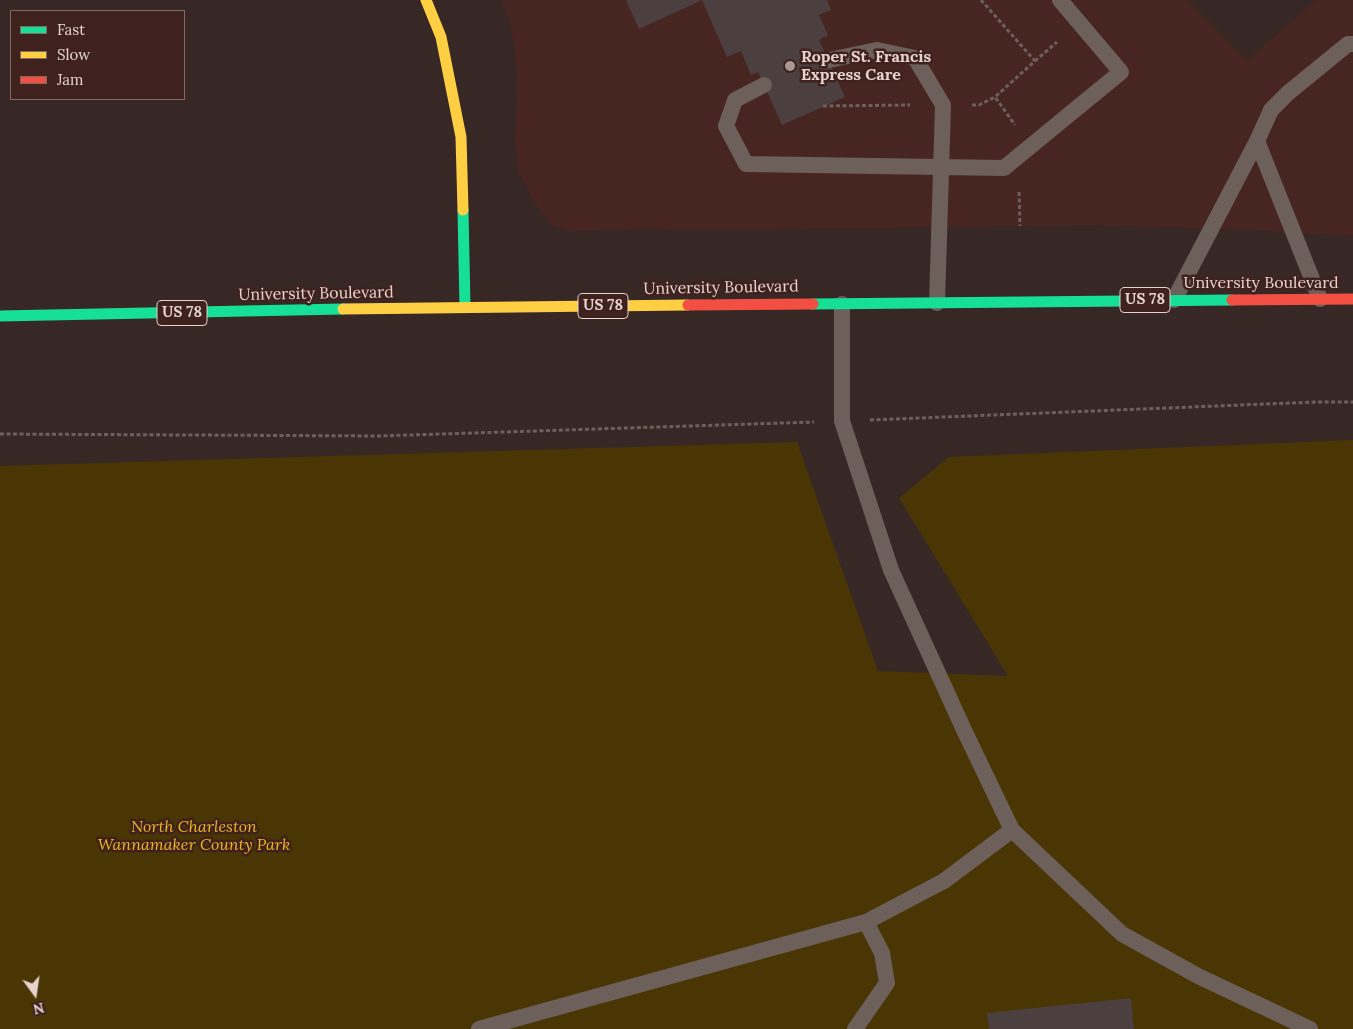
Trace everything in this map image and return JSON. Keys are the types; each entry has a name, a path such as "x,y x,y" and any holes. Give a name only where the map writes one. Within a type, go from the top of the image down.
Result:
{"main road":[{"path":"426,0 440,37 461,137 465,307"},
{"name":"University Boulevard","path":"0,316 465,307 1353,299"}],"lane":[{"path":"764,85 735,100 726,126 746,164 1004,168 1121,72 1060,0"},
{"path":"1174,300 1257,141 1271,110 1288,93 1348,44 1353,44"},
{"path":"829,60 877,50 915,58 943,105 937,302"},
{"path":"1257,141 1320,299"},
{"path":"842,304 842,421 891,570 1012,830 1122,934 1198,976 1310,1029"},
{"path":"479,1029 866,922 944,881 1012,830"},
{"path":"856,1029 887,983 882,953 866,922"}],"path":[{"path":"981,0 1035,61 995,97"},
{"path":"0,434 379,436"}],"shaded area":[{"path":"502,0 1188,0 1247,60 1316,0 1353,0 1353,236 1257,230 1092,225 569,231 550,224 533,200 519,173 515,144 517,82 515,51 510,24"}],"green space":[{"name":"North Charleston Wannamaker County Park","path":"1353,440 1353,1029 0,1029 0,466 797,442 878,671 1008,676 899,498 949,457"}],"building":[{"path":"626,0 702,0 639,29"},
{"name":"Roper St. Francis Express Care","path":"702,0 827,0 831,10 819,15 828,35 819,40 845,97 782,125 758,72 751,75 741,51 727,57"},
{"path":"1131,998 1134,1029 989,1029 987,1013"}],"traffic: fast":[{"path":"463,210 465,307"},
{"path":"813,304 1232,300"},
{"path":"0,316 343,309"}],"traffic: slow":[{"path":"426,0 441,37 461,137 463,210"},
{"path":"343,309 688,305"}],"traffic: jam":[{"path":"1232,300 1353,299"},
{"path":"688,305 813,304"}],"place":[{"name":"Roper St. Francis Express Care","path":"790,66"}]}
